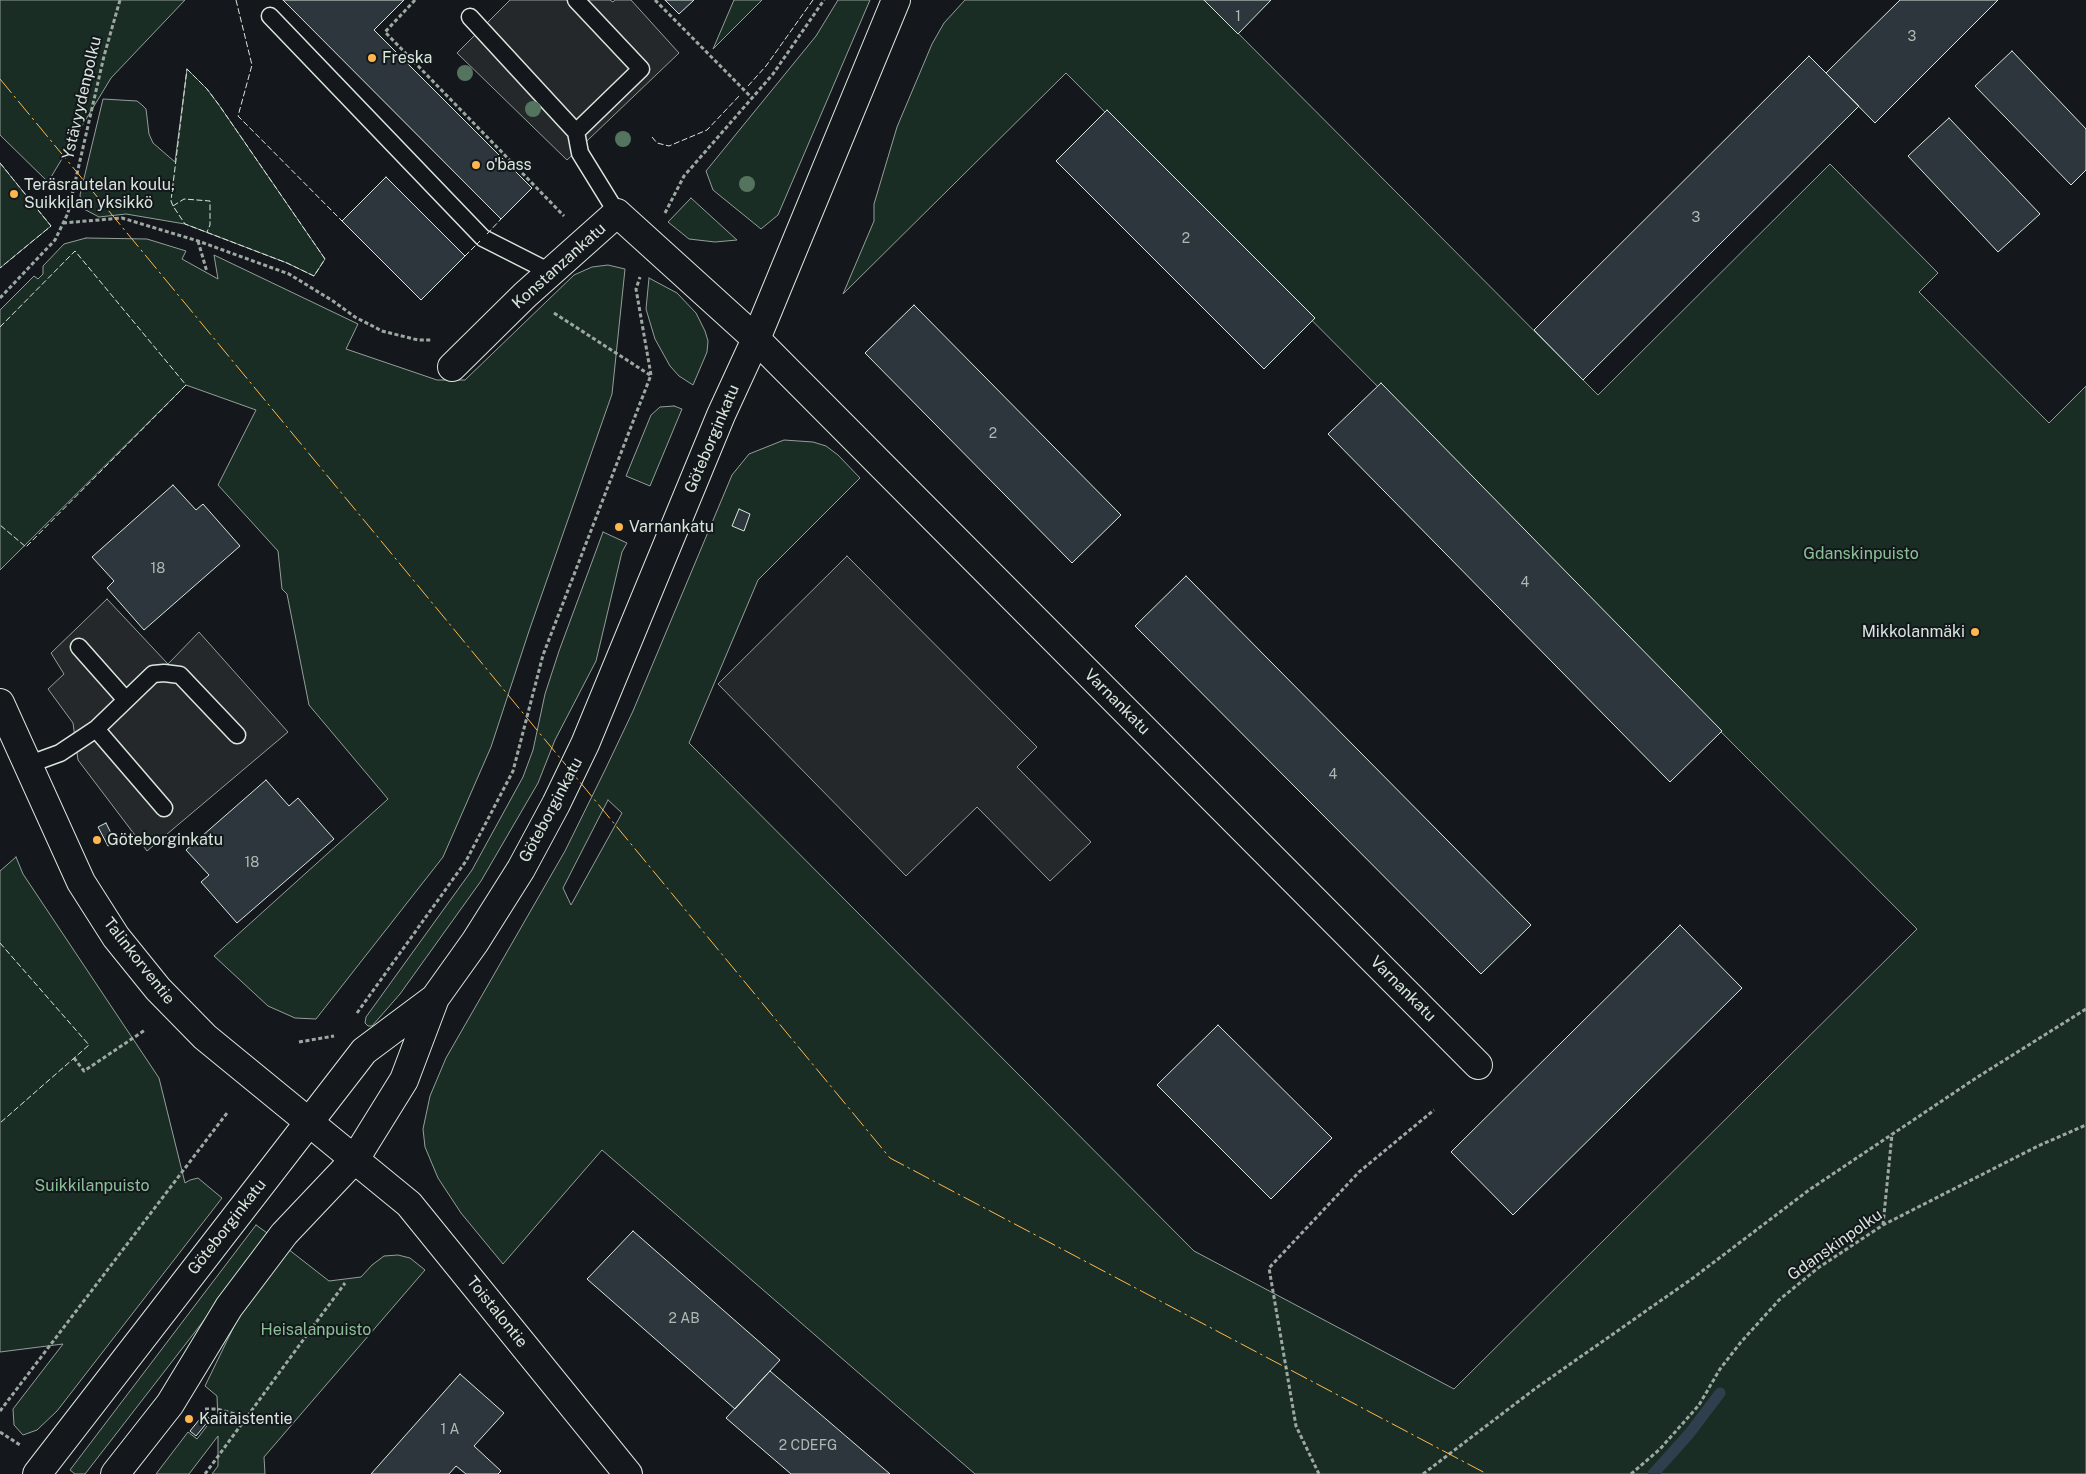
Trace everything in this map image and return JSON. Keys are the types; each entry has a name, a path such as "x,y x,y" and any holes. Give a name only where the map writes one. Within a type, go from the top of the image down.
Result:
{"street":[{"name":"Göteborginkatu","path":"114,1474 170,1404 229,1308 284,1234 355,1159 404,1080 435,998 476,942 556,804 585,744 721,415 756,339 896,0"},
{"name":"Konstanzankatu","path":"452,367 525,294 617,213 756,339"},
{"name":"Varnankatu","path":"756,339 1478,1065"},
{"name":"Talinkorventie","path":"0,703 81,882 116,936 158,989 205,1037 355,1159"},
{"name":"Göteborginkatu","path":"37,1474 364,1051 435,998"},
{"name":"Toistalontie","path":"355,1159 409,1204 628,1474"}],"lane":[{"path":"576,0 641,69 576,132"},
{"path":"270,16 483,238 550,272"},
{"path":"470,17 576,132 580,152 617,213"},
{"path":"79,647 126,700"},
{"path":"27,765 60,753 96,729 153,674 164,672 180,675 237,735"},
{"path":"96,729 164,808"}],"path":[{"name":"Ystävyydenpolku","path":"0,298 55,240 68,213 104,56 120,0"},
{"path":"415,0 386,32 587,239"},
{"path":"655,0 752,98"},
{"path":"352,1019 466,861 513,771 543,655 651,375 636,289 651,243 684,176 772,74 824,0"},
{"path":"63,223 122,218 198,240 289,274 326,296 355,317 382,331 418,340 448,340 474,345"},
{"path":"198,240 207,272"},
{"path":"525,294 651,375"},
{"path":"1422,1474 1536,1388 1693,1278 1809,1190 1976,1078 2086,1009"},
{"path":"74,1058 84,1071 145,1030"},
{"path":"299,1042 341,1035"},
{"path":"1319,1474 1296,1426 1269,1268 1359,1172 1434,1110"},
{"path":"0,1410 227,1113"},
{"name":"Gdanskinpolku","path":"1631,1474 1660,1449 1699,1405 1720,1369 1741,1342 1779,1300 1818,1268 1883,1225 2038,1146 2086,1125"},
{"path":"1883,1225 1892,1134"},
{"path":"205,1474 345,1283"},
{"path":"0,1432 9,1437"}],"green space":[{"path":"0,0 185,0 111,78 48,182 0,135"},
{"path":"734,0 762,0 713,49"},
{"path":"838,0 870,0 778,215 761,229 713,190 706,171 816,36"},
{"name":"Gdanskinpuisto","path":"965,0 1205,0 1598,395 1830,164 1938,273 1919,292 2049,423 2086,386 2086,1474 975,1474 602,1150 503,1264 461,1213 438,1178 425,1147 423,1129 430,1096 446,1058 565,851 605,770 633,711 732,475 749,454 784,440 813,442 826,446 838,455 860,478 758,580 689,743 1194,1251 1454,1389 1917,929 1066,73 843,294 874,221 874,204 897,127 932,44 944,23","holes":["608,800 622,813 571,905 563,888"]},
{"path":"187,69 207,89 219,105 325,259 314,276 287,263 185,224 126,214 99,217 82,208 80,195 103,99 137,101 142,105 146,109 149,134 153,143 175,162"},
{"name":"Teräsrautelan koulu, Suikkilan yksikkö","path":"0,163 51,226 0,268"},
{"path":"691,198 737,240 715,242 689,239 668,222"},
{"path":"86,238 147,239 186,251 182,259 218,279 214,255 358,324 346,349 437,380 465,380 574,275 592,267 608,265 625,269 612,394 529,631 491,747 443,857 316,1019 295,1018 268,1006 214,956 388,799 309,705 287,594 282,589 278,551 218,485 256,410 186,385 0,570 0,310 34,276 38,279 43,274 43,266 64,244"},
{"path":"649,278 677,293 696,313 705,331 708,341 707,352 693,385 679,376 670,366 655,339 646,309"},
{"path":"674,406 682,409 650,486 626,476 651,415 660,407"},
{"path":"603,532 627,543 622,552 596,661 555,740 538,783 481,881 400,994 372,1026 368,1026 365,1023 366,1017 472,870 523,777 533,750 545,694 559,651"},
{"name":"Suikkilanpuisto","path":"16,857 23,874 159,1078 185,1183 198,1178 222,1198 57,1411 37,1430 23,1435 14,1425 13,1409 63,1344 0,1352 0,871"},
{"path":"256,1225 270,1235 85,1474 75,1474 70,1470"},
{"name":"Heisalanpuisto","path":"288,1249 329,1281 361,1277 384,1256 398,1255 410,1258 425,1270 264,1457 265,1474 212,1474 218,1466 218,1436 189,1474 156,1474 188,1432 197,1439 213,1418 218,1422 217,1396 205,1386 240,1314"}],"shaded area":[{"path":"510,0 610,0 613,2 615,0 631,0 679,53 567,160 457,53"},
{"path":"847,556 1037,747 1017,767 1091,842 1050,881 977,807 906,876 718,684"},
{"path":"107,599 168,664 199,632 288,732 147,851 78,760 73,723 48,689 64,674 51,653"}],"building":[{"path":"283,0 404,0 374,30 532,188 501,219"},
{"path":"665,0 694,0 679,14"},
{"path":"1204,0 1271,0 1238,34"},
{"path":"1900,0 1998,0 1875,123 1826,73"},
{"path":"2012,51 2086,129 2086,170 2071,185 1975,86"},
{"path":"1809,56 1859,106 1583,380 1534,330"},
{"path":"1107,110 1315,318 1264,369 1056,161"},
{"path":"1949,118 2040,214 1998,252 1908,156"},
{"path":"386,177 465,256 421,300 342,221"},
{"path":"914,305 1121,515 1072,563 865,353"},
{"path":"1381,383 1722,731 1670,782 1328,434"},
{"path":"173,485 196,510 203,504 240,546 144,630 107,588 114,581 92,557"},
{"path":"739,509 750,514 744,531 732,526"},
{"path":"1186,576 1531,925 1481,974 1135,626"},
{"path":"266,780 289,806 298,798 334,839 237,923 201,882 209,875 186,850"},
{"path":"106,823 116,843 108,846 98,827"},
{"path":"1680,925 1742,988 1513,1215 1451,1152"},
{"path":"1218,1025 1332,1138 1271,1199 1157,1085"},
{"path":"633,1231 780,1360 735,1409 587,1279"},
{"path":"770,1371 890,1474 791,1474 726,1418"},
{"path":"460,1374 504,1413 474,1446 501,1471 498,1474 466,1474 456,1466 449,1474 371,1474"},
{"path":"204,1414 210,1419 196,1436 190,1431"}],"waterway":[{"path":"1653,1474 1689,1434 1720,1393"}],"fence":[{"path":"236,0 252,65 238,116 342,221"},
{"path":"748,86 766,66 813,0"},
{"path":"187,69 207,89 219,105 325,259 314,276 287,263 185,224 173,206 171,201 187,69"},
{"path":"652,137 657,143 669,146 707,130 740,95"},
{"path":"0,163 51,226 0,268"},
{"path":"173,206 184,199 210,201 210,225 207,232"},
{"path":"487,234 501,219"},
{"path":"465,256 480,241"},
{"path":"0,327 75,251 186,385 26,547 0,525"},
{"path":"0,943 89,1045 0,1123"}],"power":[{"path":"0,79 890,1158 1487,1474"}],"place":[{"name":"Freska","path":"372,58"},
{"name":"o'bass","path":"476,165"},
{"name":"Teräsrautelan koulu, Suikkilan yksikkö","path":"14,194"},
{"name":"Varnankatu","path":"619,527"},
{"name":"Mikkolanmäki","path":"1975,632"},
{"name":"Göteborginkatu","path":"97,840"},
{"name":"Kaitaistentie","path":"189,1419"}]}
